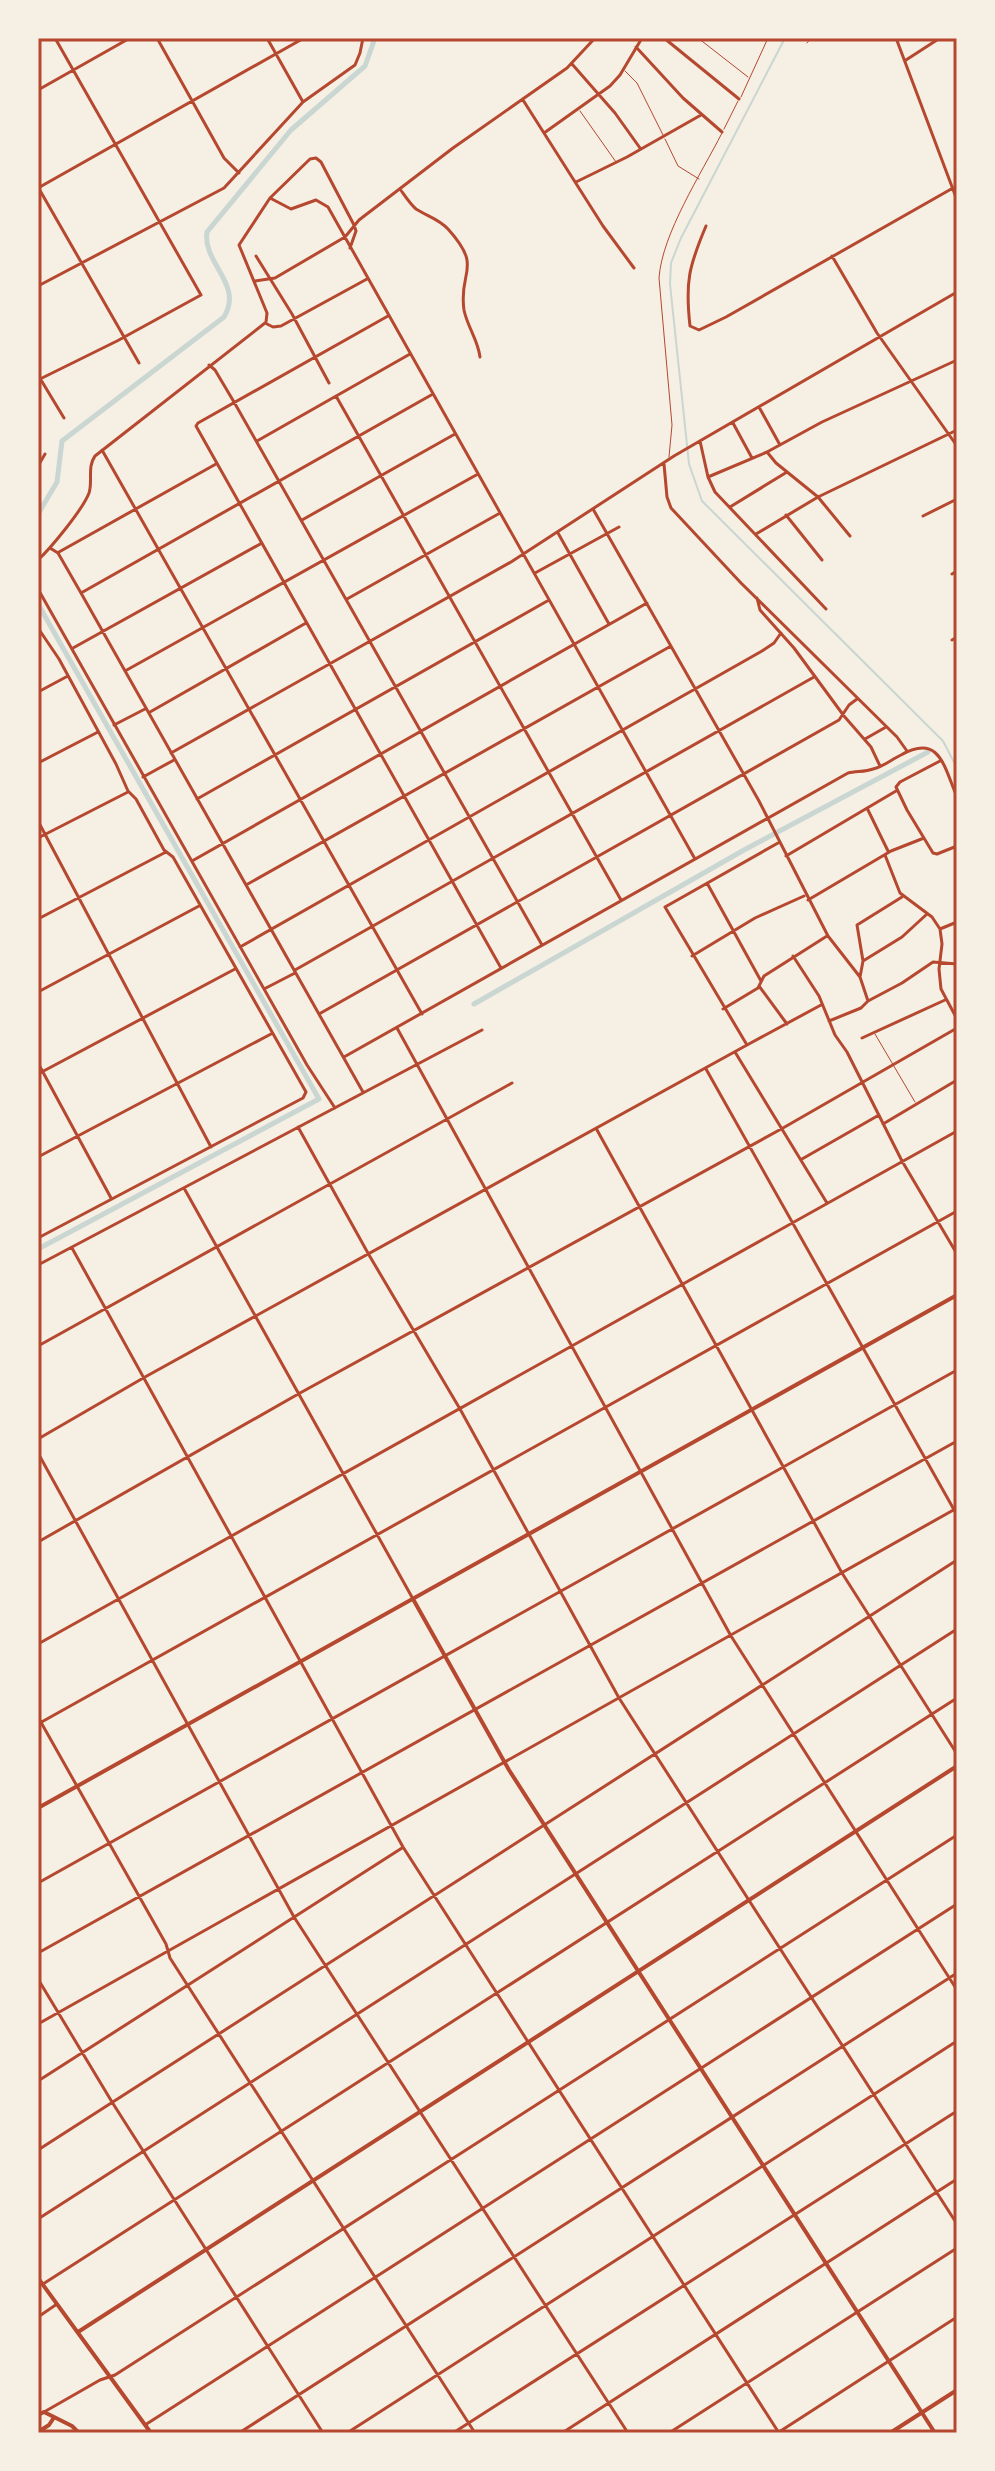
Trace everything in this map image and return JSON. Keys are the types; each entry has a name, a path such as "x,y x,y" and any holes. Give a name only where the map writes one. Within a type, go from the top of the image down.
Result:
{"street":[{"path":"55,38 201,292 200,298 39,378 64,418"},
{"path":"38,90 130,38"},
{"path":"157,38 227,163 239,173"},
{"path":"267,38 303,102"},
{"path":"139,363 38,188 304,38"},
{"path":"38,286 218,192 303,102 355,65 363,38"},
{"path":"255,281 272,280 345,237 354,225 453,148 572,64 595,38"},
{"path":"544,133 610,86 642,38"},
{"path":"664,38 739,99"},
{"path":"896,38 957,200"},
{"path":"905,60 940,38"},
{"path":"636,47 701,115 722,132"},
{"path":"572,64 640,148"},
{"path":"523,100 603,226 634,268"},
{"path":"576,182 701,115"},
{"path":"38,560 89,493 91,461 265,323 267,313 241,253 240,241 270,198 312,158 321,162 354,225 356,231 350,248"},
{"path":"706,226 691,260 687,282 690,326 694,330 704,329 953,188"},
{"path":"400,189 414,207 449,230 467,256 469,267 463,294 464,311 480,357"},
{"path":"270,198 291,209 321,201 328,207 695,859"},
{"path":"256,256 329,383"},
{"path":"832,256 879,335 957,446"},
{"path":"265,323 276,327 367,279"},
{"path":"171,753 523,555 732,421 957,292"},
{"path":"388,316 198,423 197,430 501,968"},
{"path":"257,441 410,354"},
{"path":"708,477 767,452 822,422 957,360"},
{"path":"209,365 215,370 280,481 542,945"},
{"path":"81,593 433,394"},
{"path":"336,396 621,900"},
{"path":"758,406 780,445"},
{"path":"732,421 752,458"},
{"path":"756,534 818,497 957,430"},
{"path":"302,520 455,434"},
{"path":"700,441 708,477 715,492 826,609"},
{"path":"102,450 422,1014"},
{"path":"767,452 818,497 850,536"},
{"path":"38,466 45,454"},
{"path":"663,463 671,508 907,751"},
{"path":"58,553 216,464"},
{"path":"730,507 787,472"},
{"path":"123,672 478,474"},
{"path":"923,516 957,499"},
{"path":"593,509 767,819 828,936 860,977 868,1001"},
{"path":"347,599 500,513"},
{"path":"786,515 822,560"},
{"path":"534,574 619,527"},
{"path":"558,532 609,624"},
{"path":"71,649 262,543"},
{"path":"50,548 58,553 363,1092"},
{"path":"952,574 957,571"},
{"path":"38,589 307,1065 335,1108"},
{"path":"757,598 759,609 865,739 880,766"},
{"path":"197,799 549,600"},
{"path":"192,861 647,603"},
{"path":"114,725 146,711 306,623"},
{"path":"38,628 59,659 129,792 166,852 173,857 306,1095 38,1238"},
{"path":"240,947 695,689 774,643 781,633"},
{"path":"246,885 671,646"},
{"path":"806,664 814,656"},
{"path":"38,692 66,677"},
{"path":"264,989 814,677"},
{"path":"319,1014 743,776 844,716 849,705 857,699"},
{"path":"865,739 886,727"},
{"path":"38,763 98,732"},
{"path":"344,1057 848,773 880,766 907,751 928,747 936,753 957,797"},
{"path":"143,777 174,760"},
{"path":"940,761 897,784 897,790 935,854 957,846"},
{"path":"786,856 897,790"},
{"path":"38,838 129,792"},
{"path":"867,808 887,854 897,889 940,929 939,973 945,1000 957,1019"},
{"path":"38,821 211,1147"},
{"path":"692,956 734,929 924,838"},
{"path":"747,1045 665,907 777,841"},
{"path":"38,919 166,852"},
{"path":"706,882 734,929 760,984 787,1024"},
{"path":"860,977 863,961 856,927 858,922 903,896"},
{"path":"38,992 199,906"},
{"path":"863,961 902,937 927,914"},
{"path":"940,929 957,922"},
{"path":"723,1009 760,984 764,976 828,936"},
{"path":"793,956 823,1004 902,1161 957,1254"},
{"path":"829,1021 861,1008 924,967 940,961 957,964"},
{"path":"40,1073 235,969"},
{"path":"862,1038 945,1000"},
{"path":"38,1439 823,1004"},
{"path":"397,1028 731,1636 957,1990"},
{"path":"38,1542 957,1028"},
{"path":"38,1265 482,1030"},
{"path":"38,1157 272,1033"},
{"path":"735,1052 827,1203"},
{"path":"38,1063 40,1073 111,1198"},
{"path":"706,1068 957,1515"},
{"path":"883,1124 957,1080"},
{"path":"38,1346 512,1083"},
{"path":"802,1159 879,1115"},
{"path":"298,1127 460,1409 619,1698 957,2224"},
{"path":"597,1130 842,1573 957,1754"},
{"path":"38,1644 957,1131"},
{"path":"184,1188 505,1762 935,2433"},
{"path":"39,1723 957,1211"},
{"path":"72,1248 403,1847 778,2433 957,2317"},
{"path":"38,1808 957,1295"},
{"path":"38,1883 957,1370"},
{"path":"38,1953 957,1441"},
{"path":"38,1453 294,1917 628,2433"},
{"path":"38,2024 955,1509"},
{"path":"38,2150 957,1560"},
{"path":"38,2219 957,1629"},
{"path":"43,2284 957,1698"},
{"path":"38,1717 188,1985 475,2433"},
{"path":"78,2332 957,1766"},
{"path":"41,2414 110,2376 237,2298 957,1835"},
{"path":"38,2081 403,1847"},
{"path":"145,2425 957,1904"},
{"path":"239,2433 957,1973"},
{"path":"38,1979 112,2102 323,2433"},
{"path":"347,2433 957,2041"},
{"path":"453,2433 957,2111"},
{"path":"562,2433 957,2179"},
{"path":"669,2433 957,2248"},
{"path":"38,2276 151,2433"},
{"path":"38,2317 57,2304"},
{"path":"890,2433 957,2390"},
{"path":"38,2404 41,2414"},
{"path":"41,2414 72,2426 79,2433"},
{"path":"38,2432 53,2419"}],"lane":[{"path":"698,38 750,79"},
{"path":"671,458 672,425 659,278 661,261 665,247 768,38"},
{"path":"807,43 811,38"},
{"path":"623,70 637,83 678,166 699,179"},
{"path":"579,109 616,162"},
{"path":"874,1033 917,1104"}],"waterway":[{"path":"38,514 57,482 62,441 224,317 229,294 210,254 207,232 291,130 365,66 375,38"},
{"path":"785,38 671,263 670,284 689,464 702,501 943,741 957,768"},
{"path":"38,604 319,1099 38,1249"},
{"path":"474,1004 744,850 928,752"}]}
